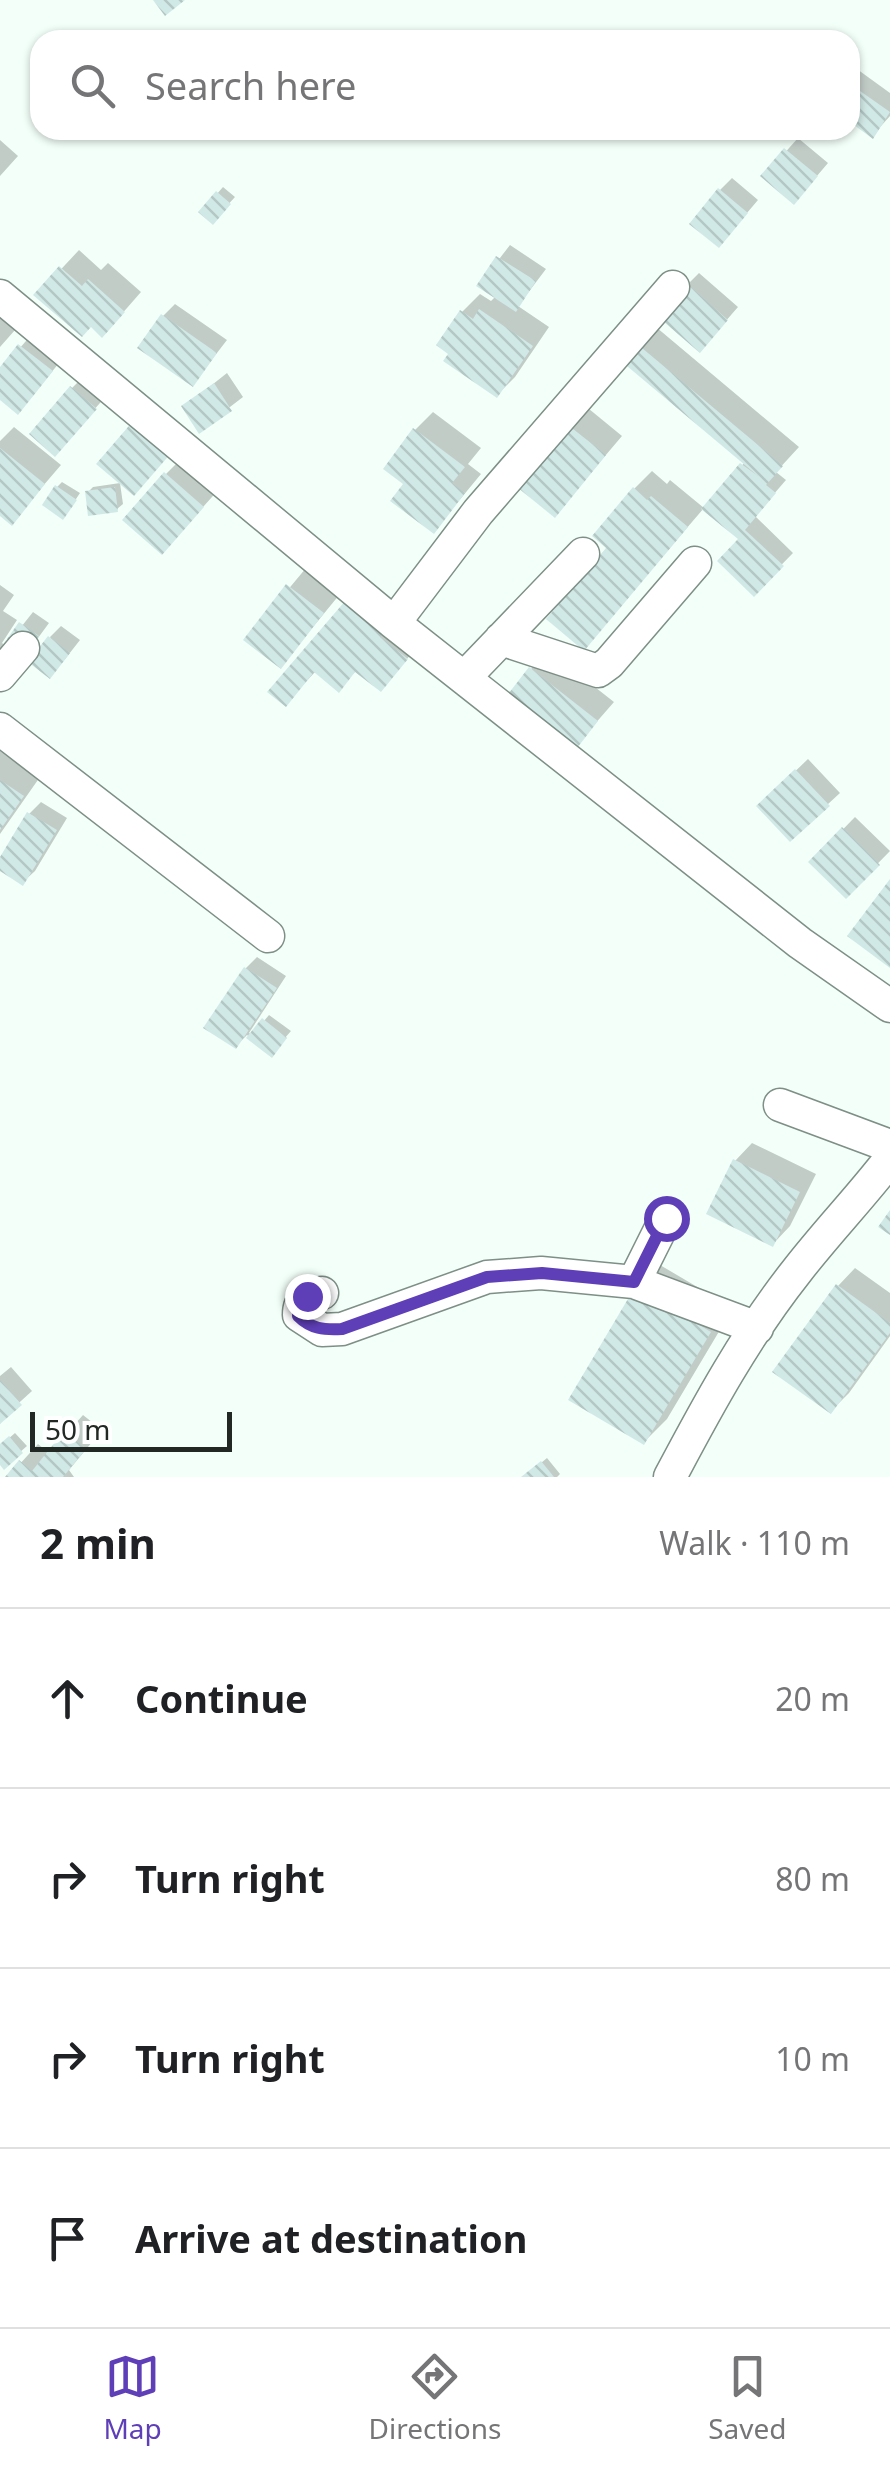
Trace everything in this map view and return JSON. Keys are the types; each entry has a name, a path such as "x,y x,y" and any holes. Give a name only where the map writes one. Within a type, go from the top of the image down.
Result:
{"street":[{"path":"394,623 488,499 674,287"},
{"path":"0,296 394,623 800,943 890,1006"},
{"path":"464,678 583,554"},
{"path":"501,639 598,672 695,562"},
{"path":"0,676 23,648"},
{"path":"0,729 268,936"},
{"path":"780,1106 890,1146"},
{"path":"670,1477 711,1400 757,1328 796,1272 851,1211 890,1159"},
{"path":"634,1282 666,1218"},
{"path":"322,1293 307,1296 299,1306 298,1316 322,1330 342,1329 487,1277 542,1273 634,1282 757,1328"}],"building":[{"path":"153,0 185,0 165,16"},
{"path":"860,91 890,112 873,139 860,129"},
{"path":"784,148 818,176 794,205 760,176"},
{"path":"718,188 748,213 719,248 689,224"},
{"path":"216,191 231,204 213,225 198,212"},
{"path":"496,256 536,281 516,312 476,286"},
{"path":"59,266 82,286 88,279 125,312 102,338 91,327 82,337 33,295"},
{"path":"686,283 728,320 700,353 657,316"},
{"path":"479,309 533,346 497,398 443,361 448,354 436,345 460,310 473,319"},
{"path":"161,314 217,353 193,387 137,348"},
{"path":"636,343 783,466 766,485 776,493 745,530 784,566 754,597 717,561 738,539 701,509 740,463 758,476 621,361"},
{"path":"18,344 53,371 18,415 0,400 0,367"},
{"path":"214,383 232,411 199,434 181,406"},
{"path":"70,386 97,409 55,457 29,434"},
{"path":"134,420 172,452 134,496 96,464"},
{"path":"563,421 606,455 555,518 512,483"},
{"path":"413,428 465,467 452,483 465,493 434,534 390,501 403,484 383,469"},
{"path":"0,448 45,484 12,526 0,516"},
{"path":"164,472 204,507 162,555 122,520"},
{"path":"55,485 77,500 63,520 42,505"},
{"path":"115,487 118,512 88,516 85,491"},
{"path":"633,487 647,500 651,496 688,527 584,651 546,619 606,548 592,536"},
{"path":"286,584 324,613 281,669 243,640"},
{"path":"346,600 385,631 380,637 408,659 381,692 355,672 339,693 314,672 286,707 267,692"},
{"path":"19,622 39,636 16,668 0,657 0,649"},
{"path":"48,636 70,653 50,679 28,662"},
{"path":"529,667 598,721 574,752 505,698"},
{"path":"795,769 830,806 790,842 756,806"},
{"path":"0,780 24,796 0,830"},
{"path":"27,812 57,830 23,886 0,871 0,857"},
{"path":"842,827 880,865 846,899 808,862"},
{"path":"890,879 890,968 847,936"},
{"path":"244,967 277,988 236,1049 203,1028"},
{"path":"262,1018 287,1038 272,1058 246,1038"},
{"path":"733,1159 800,1192 773,1247 706,1214"},
{"path":"890,1210 890,1235 878,1227"},
{"path":"836,1284 890,1323 890,1333 831,1414 772,1372"},
{"path":"635,1287 711,1332 644,1445 568,1400"},
{"path":"0,1380 22,1405 0,1424"},
{"path":"64,1431 86,1449 63,1477 5,1477 19,1460 32,1471"},
{"path":"9,1436 23,1453 4,1470 0,1465 0,1444"},
{"path":"541,1461 554,1477 521,1477"}],"route":[{"path":"307,1296 299,1306 298,1316 322,1330 342,1329 487,1277 542,1273 634,1282 666,1218"}]}
